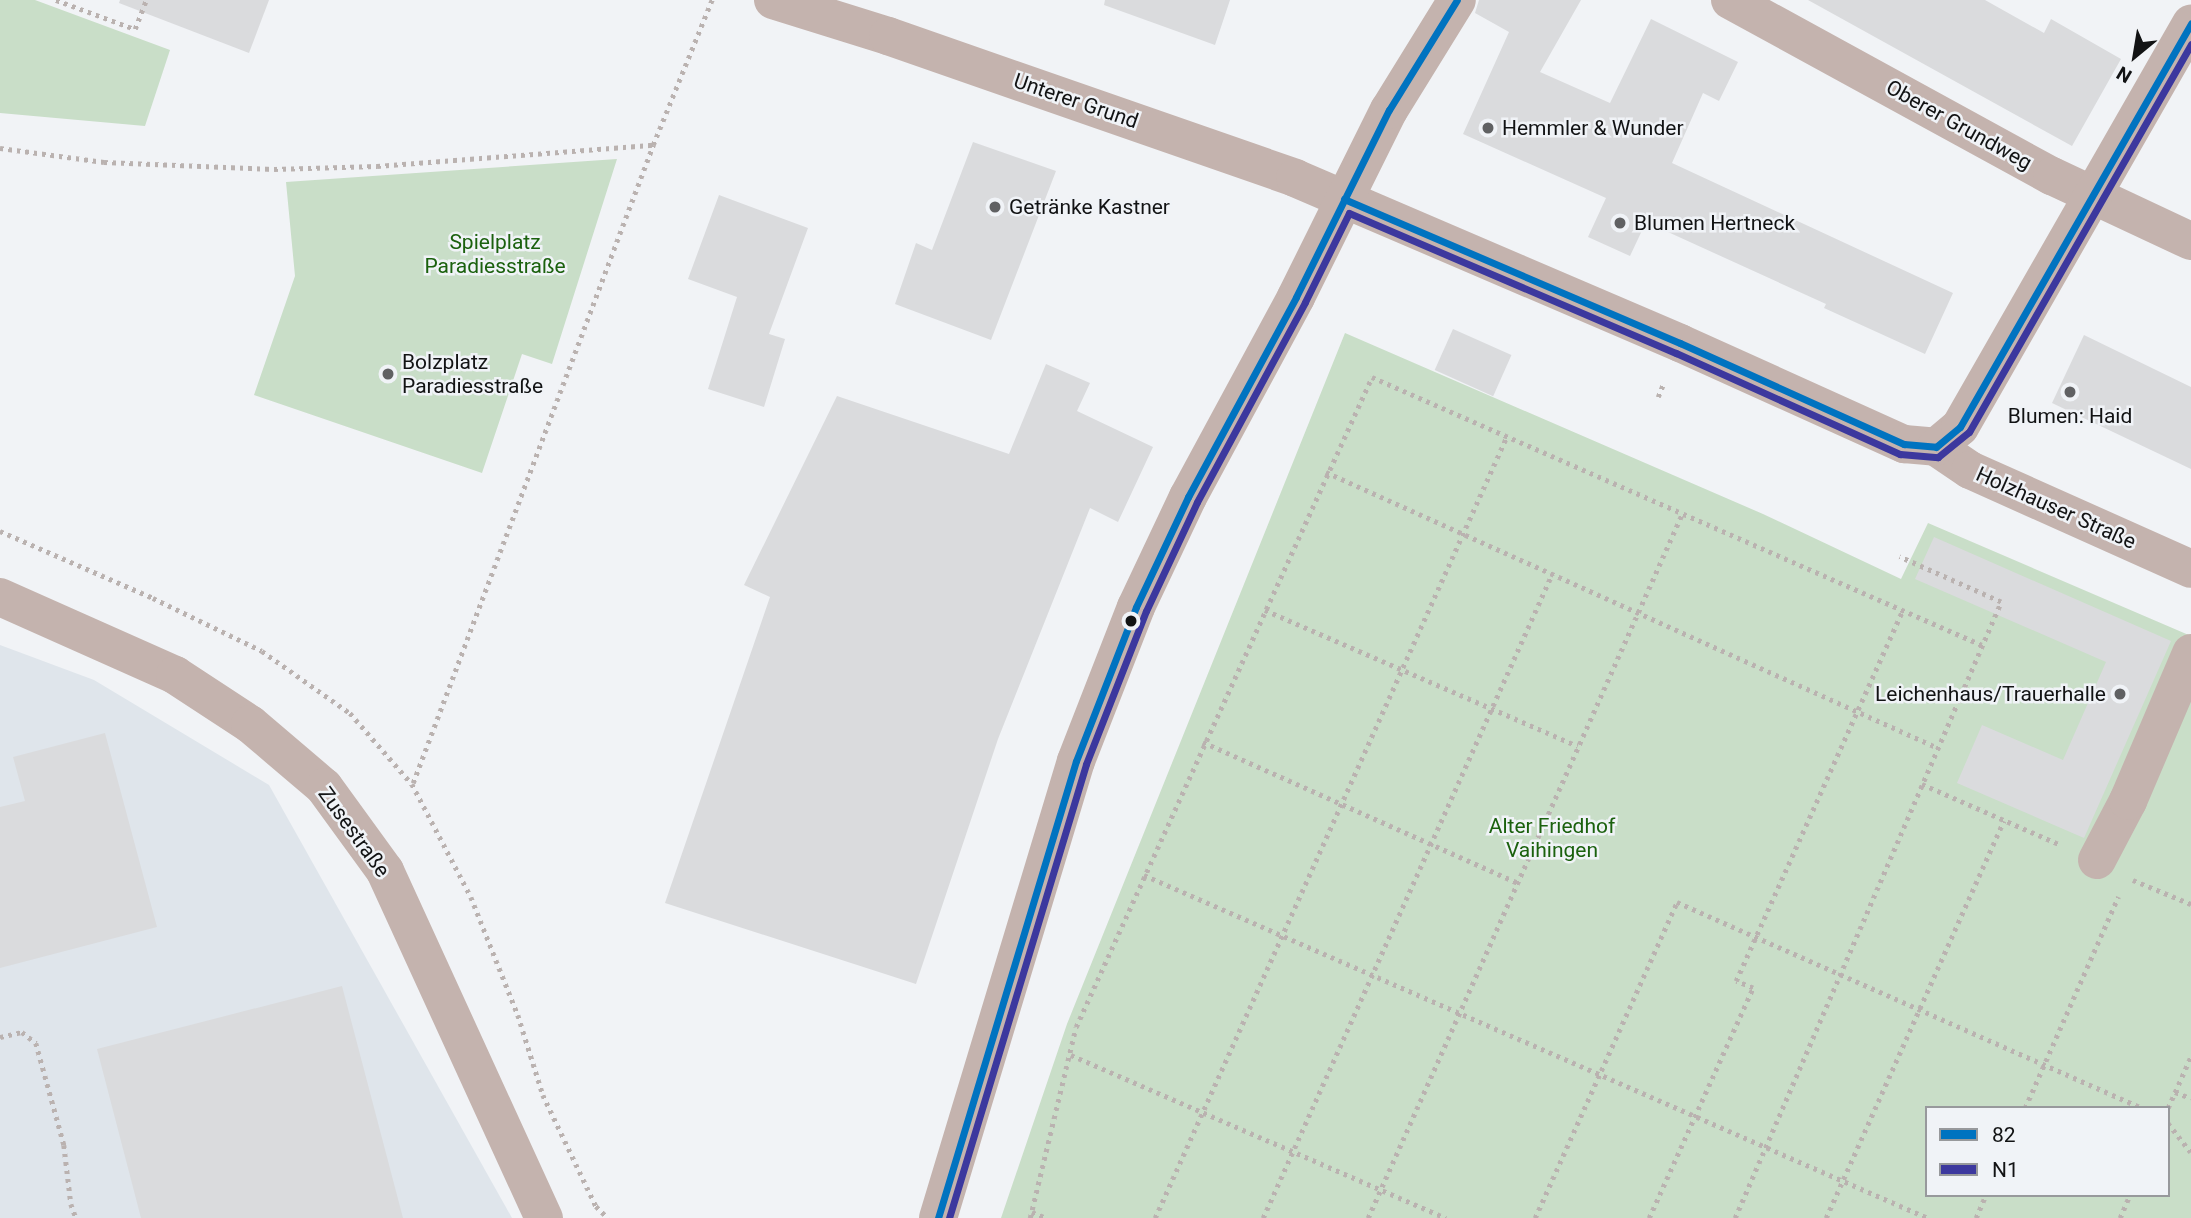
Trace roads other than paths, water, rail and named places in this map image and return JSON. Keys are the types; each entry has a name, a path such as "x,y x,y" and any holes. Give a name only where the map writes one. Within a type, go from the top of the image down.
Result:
{"street":[{"path":"938,1218 1076,761 1136,607 1188,497 1296,298 1389,110 1457,0"},
{"name":"Oberer Grundweg","path":"1730,0 2094,196 2191,241"},
{"name":"Unterer Grund","path":"796,3 1295,178 1343,199"},
{"path":"1936,447 1960,427 2191,23"},
{"name":"Holzhauser Straße","path":"1343,199 1680,343 1904,444 1936,447 1970,470 2191,569"},
{"name":"Zusestraße","path":"0,597 175,675 250,724 324,787 385,871 544,1218"},
{"path":"2112,869 2127,801 2191,653"}],"place":[{"name":"Hemmler & Wunder","path":"1488,128"},
{"name":"Getränke Kastner","path":"995,207"},
{"name":"Blumen Hertneck","path":"1620,223"},
{"name":"Bolzplatz Paradiesstraße","path":"388,374"},
{"name":"Blumen: Haid","path":"2070,392"},
{"name":"Leichenhaus/Trauerhalle","path":"2120,694"}],"park label":[{"name":"Spielplatz Paradiesstraße","path":"495,254"},
{"name":"Alter Friedhof Vaihingen","path":"1552,838"}]}
